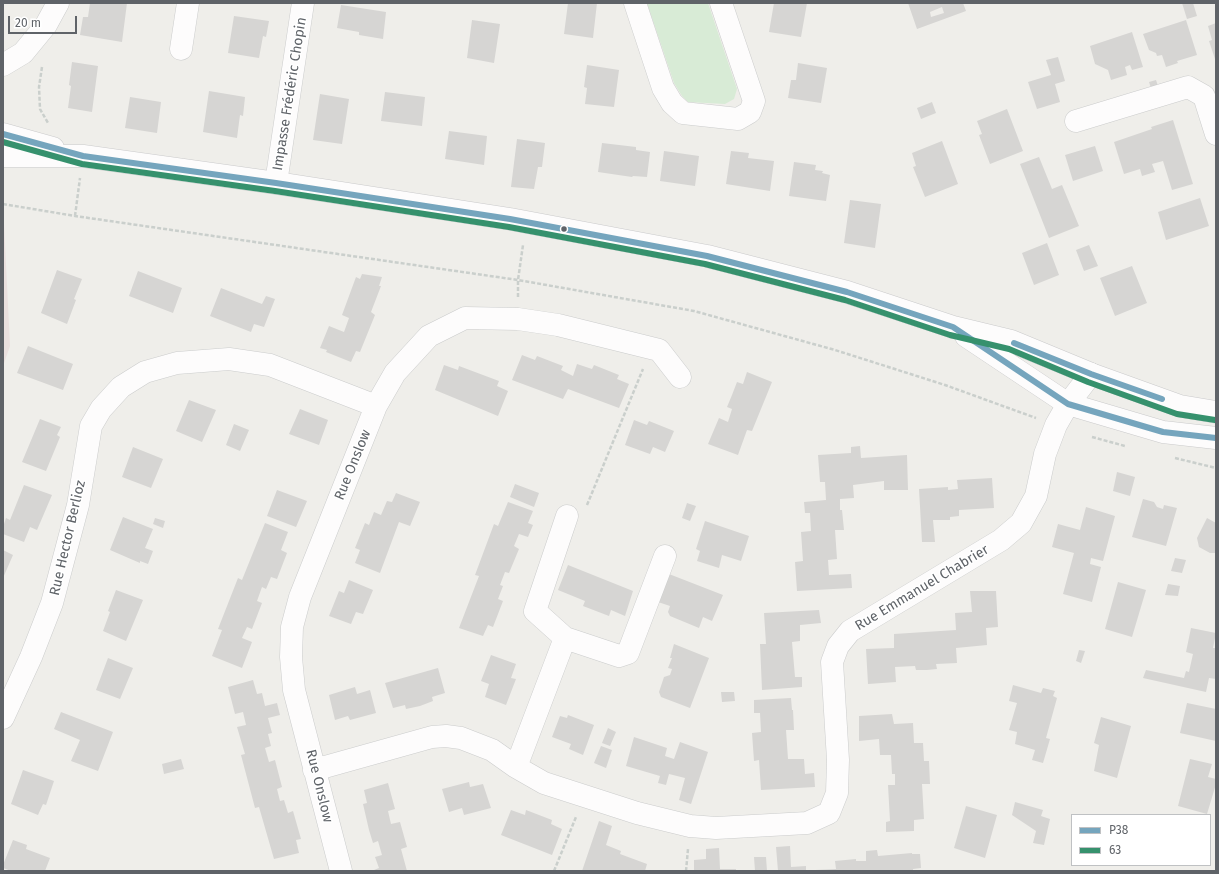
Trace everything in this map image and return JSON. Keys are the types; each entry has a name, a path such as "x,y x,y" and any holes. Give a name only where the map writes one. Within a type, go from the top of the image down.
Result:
{"street":[{"path":"3,65 23,53 46,26 58,3"},
{"path":"181,49 188,3"},
{"path":"635,3 663,88 672,103 683,114 738,119 750,112 754,101 721,3"},
{"name":"Impasse Frédéric Chopin","path":"276,183 297,4"},
{"path":"1076,121 1188,87 1204,96 1216,134"},
{"path":"3,134 83,156 276,183 510,219 707,256 847,292 954,327 1011,341 1092,374 1180,406 1216,412"},
{"path":"3,156 83,156"},
{"name":"Rue Onslow","path":"340,871 294,690 291,657 292,627 300,597 376,406 395,373 428,336 465,318 518,319 558,325 651,348 658,350 680,378"},
{"path":"954,327 1068,404 1163,432 1216,438"},
{"name":"Rue Hector Berlioz","path":"3,718 31,657 52,602 78,505 91,426 121,387 145,372 177,363 229,359 270,365 376,406"},
{"name":"Rue Emmanuel Chabrier","path":"314,770 432,737 446,736 461,738 492,750 516,767 544,783 637,813 690,826 716,828 808,824 829,813 837,793 838,760 832,662 838,646 850,631 1002,540 1021,524 1036,496 1046,454 1056,425 1068,404 1092,374"},
{"path":"567,516 535,611 565,638 619,656 628,653 665,556"},
{"path":"516,767 565,638"}],"path":[{"path":"42,67 39,87 40,109 50,125"},
{"path":"75,216 83,156"},
{"path":"518,319 518,280 526,222"},
{"path":"567,516 582,516 651,348"},
{"path":"554,871 585,796"}],"shaded area":[{"path":"3,224 10,346 3,366"}],"green space":[{"path":"647,3 708,3 737,89 734,99 725,104 688,102 682,96 674,83"}],"building":[{"path":"90,3 127,3 122,42 80,35 83,17 88,17"},
{"path":"568,3 597,3 593,38 564,34"},
{"path":"774,3 807,3 801,37 769,32"},
{"path":"908,3 963,3 966,11 917,29","holes":["942,7 944,13 931,17 930,12"]},
{"path":"1182,3 1193,3 1197,16 1187,19"},
{"path":"341,5 386,12 383,39 359,35 359,32 337,28"},
{"path":"234,16 269,21 266,37 263,36 259,58 228,53"},
{"path":"472,20 500,24 494,63 467,58"},
{"path":"1186,20 1197,55 1177,61 1178,63 1166,67 1162,55 1157,56 1156,53 1149,50 1143,34"},
{"path":"1216,23 1216,62 1209,41 1212,40 1208,26"},
{"path":"1132,32 1143,67 1132,70 1130,65 1125,67 1127,75 1111,80 1108,70 1095,64 1090,46"},
{"path":"1058,57 1065,81 1055,84 1060,102 1037,109 1028,82 1051,75 1046,60"},
{"path":"72,62 98,66 92,112 68,108"},
{"path":"798,63 827,68 821,103 788,98 791,80 796,80"},
{"path":"587,65 619,70 614,107 585,104 587,88 584,87"},
{"path":"1156,80 1158,86 1151,88 1149,82"},
{"path":"209,91 245,97 243,116 240,115 237,138 203,132"},
{"path":"385,92 425,97 422,126 381,121"},
{"path":"320,94 349,99 342,144 313,140"},
{"path":"130,97 161,102 157,133 125,128"},
{"path":"932,102 936,113 921,119 917,108"},
{"path":"1007,109 1023,151 990,164 979,135 982,134 977,121"},
{"path":"1173,120 1193,184 1172,190 1163,161 1152,164 1155,172 1142,176 1140,169 1124,174 1114,142"},
{"path":"449,131 487,136 484,165 445,159"},
{"path":"517,139 545,143 542,167 538,167 534,189 511,187"},
{"path":"942,141 958,184 925,197 913,167 916,166 912,153"},
{"path":"602,143 636,147 636,150 650,152 647,177 632,177 598,172"},
{"path":"1095,146 1103,171 1073,181 1065,155"},
{"path":"664,151 699,156 695,186 660,181"},
{"path":"731,151 749,153 748,158 774,161 770,191 726,184"},
{"path":"1039,157 1052,189 1062,185 1079,226 1049,238 1020,164"},
{"path":"794,162 816,165 815,170 823,171 822,173 830,175 826,201 789,196"},
{"path":"1200,198 1209,226 1166,240 1158,212"},
{"path":"850,200 881,204 875,248 844,243"},
{"path":"1047,243 1059,275 1034,285 1022,253"},
{"path":"1089,245 1098,266 1084,271 1076,250"},
{"path":"1132,266 1147,303 1115,316 1100,278"},
{"path":"57,270 82,279 74,299 76,300 67,324 41,313"},
{"path":"138,271 182,288 173,313 129,296"},
{"path":"362,274 382,277 379,286 381,286 371,312 375,315 360,352 356,351 351,362 320,348 329,326 344,332 349,318 342,315 356,277 360,279"},
{"path":"221,288 262,304 266,296 275,299 264,327 254,324 251,332 210,316"},
{"path":"28,346 73,364 63,390 17,373"},
{"path":"522,355 535,360 537,356 563,366 561,370 573,376 577,364 592,369 594,365 619,375 617,379 629,384 619,408 568,389 563,399 512,380"},
{"path":"444,365 458,370 459,366 499,381 497,386 508,391 498,416 435,390"},
{"path":"747,372 772,382 752,431 747,430 738,455 708,444 719,418 728,422 732,409 727,407 737,382 743,384"},
{"path":"189,400 216,410 202,442 176,431"},
{"path":"300,409 328,420 319,445 289,434"},
{"path":"40,419 61,427 57,435 60,437 46,471 22,462"},
{"path":"634,420 647,425 649,421 674,431 665,452 653,447 650,454 625,445"},
{"path":"234,424 249,430 240,451 226,445"},
{"path":"860,446 861,458 907,455 908,490 884,490 884,481 853,485 854,498 840,499 840,510 842,510 844,530 835,530 837,559 828,560 829,575 851,574 852,588 797,591 795,562 803,561 801,532 811,531 810,513 805,513 804,502 826,500 825,482 820,482 818,455 851,453 851,447"},
{"path":"133,447 163,459 151,488 122,477"},
{"path":"1117,472 1135,477 1130,496 1113,491"},
{"path":"992,478 994,508 959,510 959,516 950,517 950,520 933,520 935,542 922,542 919,489 948,487 948,490 958,489 957,480"},
{"path":"515,484 539,493 534,507 510,497"},
{"path":"24,485 52,495 37,530 30,527 24,542 3,534 3,527 6,518 10,520"},
{"path":"277,490 307,501 296,527 267,516"},
{"path":"396,493 420,502 410,526 399,522 380,573 355,563 360,550 355,548 365,523 369,525 374,512 381,515 387,501 392,502"},
{"path":"1143,499 1154,502 1157,507 1163,509 1164,505 1177,508 1166,546 1132,537"},
{"path":"508,502 533,511 528,523 533,525 528,537 519,534 514,546 519,549 509,573 505,572 500,585 503,586 498,599 503,601 493,627 488,625 483,636 459,628 479,576 475,575 494,524 498,526"},
{"path":"687,503 696,506 690,521 682,518"},
{"path":"1086,507 1115,516 1103,561 1091,558 1090,564 1101,567 1092,602 1063,594 1074,553 1052,547 1058,524 1080,530"},
{"path":"123,517 153,529 145,548 153,551 148,564 140,561 140,563 110,550"},
{"path":"155,518 165,521 163,528 153,524"},
{"path":"1207,518 1216,523 1216,553 1210,553 1199,547 1197,538"},
{"path":"705,521 749,536 741,561 722,555 719,568 697,561 700,551 696,549"},
{"path":"265,523 288,532 281,550 287,553 277,579 271,577 266,589 262,587 257,601 262,603 252,629 247,627 242,638 252,642 242,668 212,656 222,630 218,629 238,578 242,580"},
{"path":"3,550 13,555 3,578"},
{"path":"1175,558 1186,560 1182,573 1171,571"},
{"path":"568,565 633,591 625,616 611,610 609,616 583,606 585,601 558,590"},
{"path":"669,574 723,595 712,621 703,617 699,628 670,616 668,612 670,606 658,602"},
{"path":"349,580 373,590 363,614 356,612 351,624 329,616 339,591 344,593"},
{"path":"1118,582 1146,590 1132,637 1105,629"},
{"path":"1168,584 1180,586 1178,596 1165,595"},
{"path":"116,590 143,600 126,641 103,631 110,612 108,611"},
{"path":"970,591 996,591 998,627 986,628 987,645 956,648 957,663 936,664 937,669 927,670 916,670 915,666 895,667 896,682 868,684 866,649 894,648 894,634 956,630 955,613 972,612"},
{"path":"819,610 821,623 800,625 800,641 792,642 795,677 802,677 802,687 762,690 760,644 766,644 764,613"},
{"path":"1191,628 1216,633 1213,648 1216,648 1216,679 1209,678 1206,692 1143,678 1146,670 1184,678 1186,671 1189,672 1193,654 1186,652"},
{"path":"674,644 709,658 690,708 661,697 659,692 664,677 670,675 672,669 668,668 672,658 670,658"},
{"path":"1079,650 1085,651 1081,663 1076,661"},
{"path":"491,655 516,664 511,678 516,679 506,705 485,697 489,684 481,681"},
{"path":"108,658 133,668 120,699 96,690"},
{"path":"438,668 445,693 432,697 433,701 420,706 406,709 405,705 393,708 385,683"},
{"path":"253,680 257,694 262,693 265,706 277,703 280,715 268,718 272,733 268,734 271,746 265,748 269,762 275,760 282,787 277,789 280,801 284,800 288,813 293,811 301,839 296,840 299,853 274,859 259,807 255,808 241,755 245,754 237,727 246,725 243,712 235,714 228,687"},
{"path":"1013,685 1041,693 1043,688 1055,691 1053,696 1057,698 1046,738 1050,739 1043,763 1032,760 1035,750 1015,744 1017,732 1009,730 1017,703 1009,701"},
{"path":"355,687 357,694 370,690 376,713 350,720 348,716 335,720 329,695"},
{"path":"721,692 734,692 735,701 722,702"},
{"path":"791,698 794,730 786,730 788,759 804,759 805,774 814,773 815,787 761,790 759,760 754,761 752,733 761,732 760,713 754,713 754,700"},
{"path":"1187,703 1216,709 1216,741 1180,733"},
{"path":"61,712 113,732 98,771 71,761 80,740 54,729"},
{"path":"892,714 894,724 913,723 914,743 923,743 924,761 929,761 930,784 922,784 924,819 914,820 914,831 886,832 886,822 890,821 888,785 895,785 895,774 892,774 891,755 880,755 879,739 859,741 859,716"},
{"path":"568,715 594,725 583,755 569,749 571,744 552,737 560,716 567,718"},
{"path":"1101,717 1131,726 1117,778 1094,771 1099,745 1094,743"},
{"path":"608,728 616,732 610,746 602,743"},
{"path":"634,737 667,748 665,756 674,759 680,742 708,752 691,804 679,800 685,778 669,774 666,785 658,783 660,776 626,766"},
{"path":"601,746 612,750 606,768 594,763"},
{"path":"181,759 184,769 164,774 162,764"},
{"path":"1190,759 1212,764 1208,777 1216,779 1216,784 1207,814 1178,806"},
{"path":"23,770 54,781 46,805 43,804 38,815 11,804"},
{"path":"469,782 470,787 483,784 491,808 464,815 462,808 449,812 442,789"},
{"path":"388,783 395,809 388,811 391,824 400,822 407,847 401,849 407,871 374,871 379,868 375,857 382,855 378,841 373,843 369,830 363,804 367,803 364,790"},
{"path":"1015,802 1043,810 1041,816 1050,819 1044,845 1033,843 1036,831 1012,815"},
{"path":"966,806 997,815 985,858 954,848"},
{"path":"511,810 525,815 526,810 552,820 551,824 562,829 552,855 501,835"},
{"path":"599,821 612,826 606,845 621,851 620,854 647,864 645,871 582,871"},
{"path":"13,840 27,845 26,849 50,858 45,871 11,871 3,868"},
{"path":"790,846 791,867 806,866 806,871 778,871 776,847"},
{"path":"719,848 720,869 736,869 736,871 694,871 694,860 706,859 706,849"},
{"path":"877,850 878,856 912,853 920,854 921,868 913,869 913,871 815,871 836,869 835,861 856,859 856,861 866,861 866,851"},
{"path":"754,857 766,857 767,871 755,871"}],"transit line":[{"name":"P38","path":"3,134 83,156 276,183 510,219 707,256 847,292 953,327 1068,404 1163,432 1216,438"},
{"name":"63","path":"3,142 82,164 275,191 509,227 705,264 845,300 950,335 1009,349 1088,382 1177,414 1215,420"},
{"name":"P38","path":"1014,343 1091,374 1162,399"}]}
